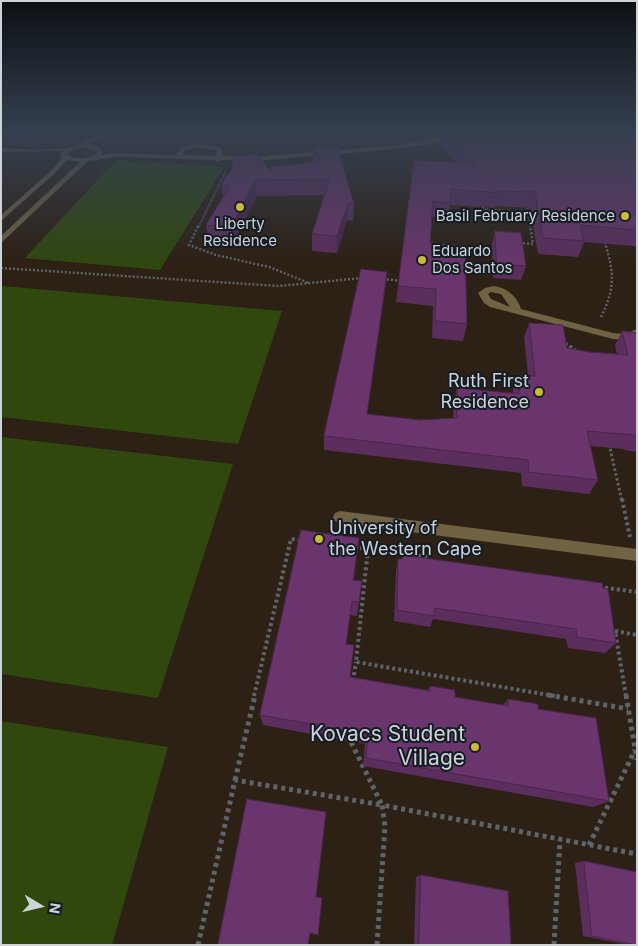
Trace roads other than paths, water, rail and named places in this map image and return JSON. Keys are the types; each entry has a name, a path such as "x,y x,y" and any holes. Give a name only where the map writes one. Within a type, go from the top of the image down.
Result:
{"lane":[{"path":"1,219 47,177"},
{"path":"1,241 70,177"},
{"path":"516,310 535,318 613,336 626,337 637,332"},
{"path":"340,517 637,555"}],"place":[{"name":"Liberty Residence","path":"240,207"},
{"name":"Basil February Residence","path":"625,216"},
{"name":"Eduardo Dos Santos","path":"422,260"},
{"name":"Ruth First Residence","path":"539,392"},
{"name":"University of the Western Cape","path":"319,539"},
{"name":"Kovacs Student Village","path":"475,747"}]}
